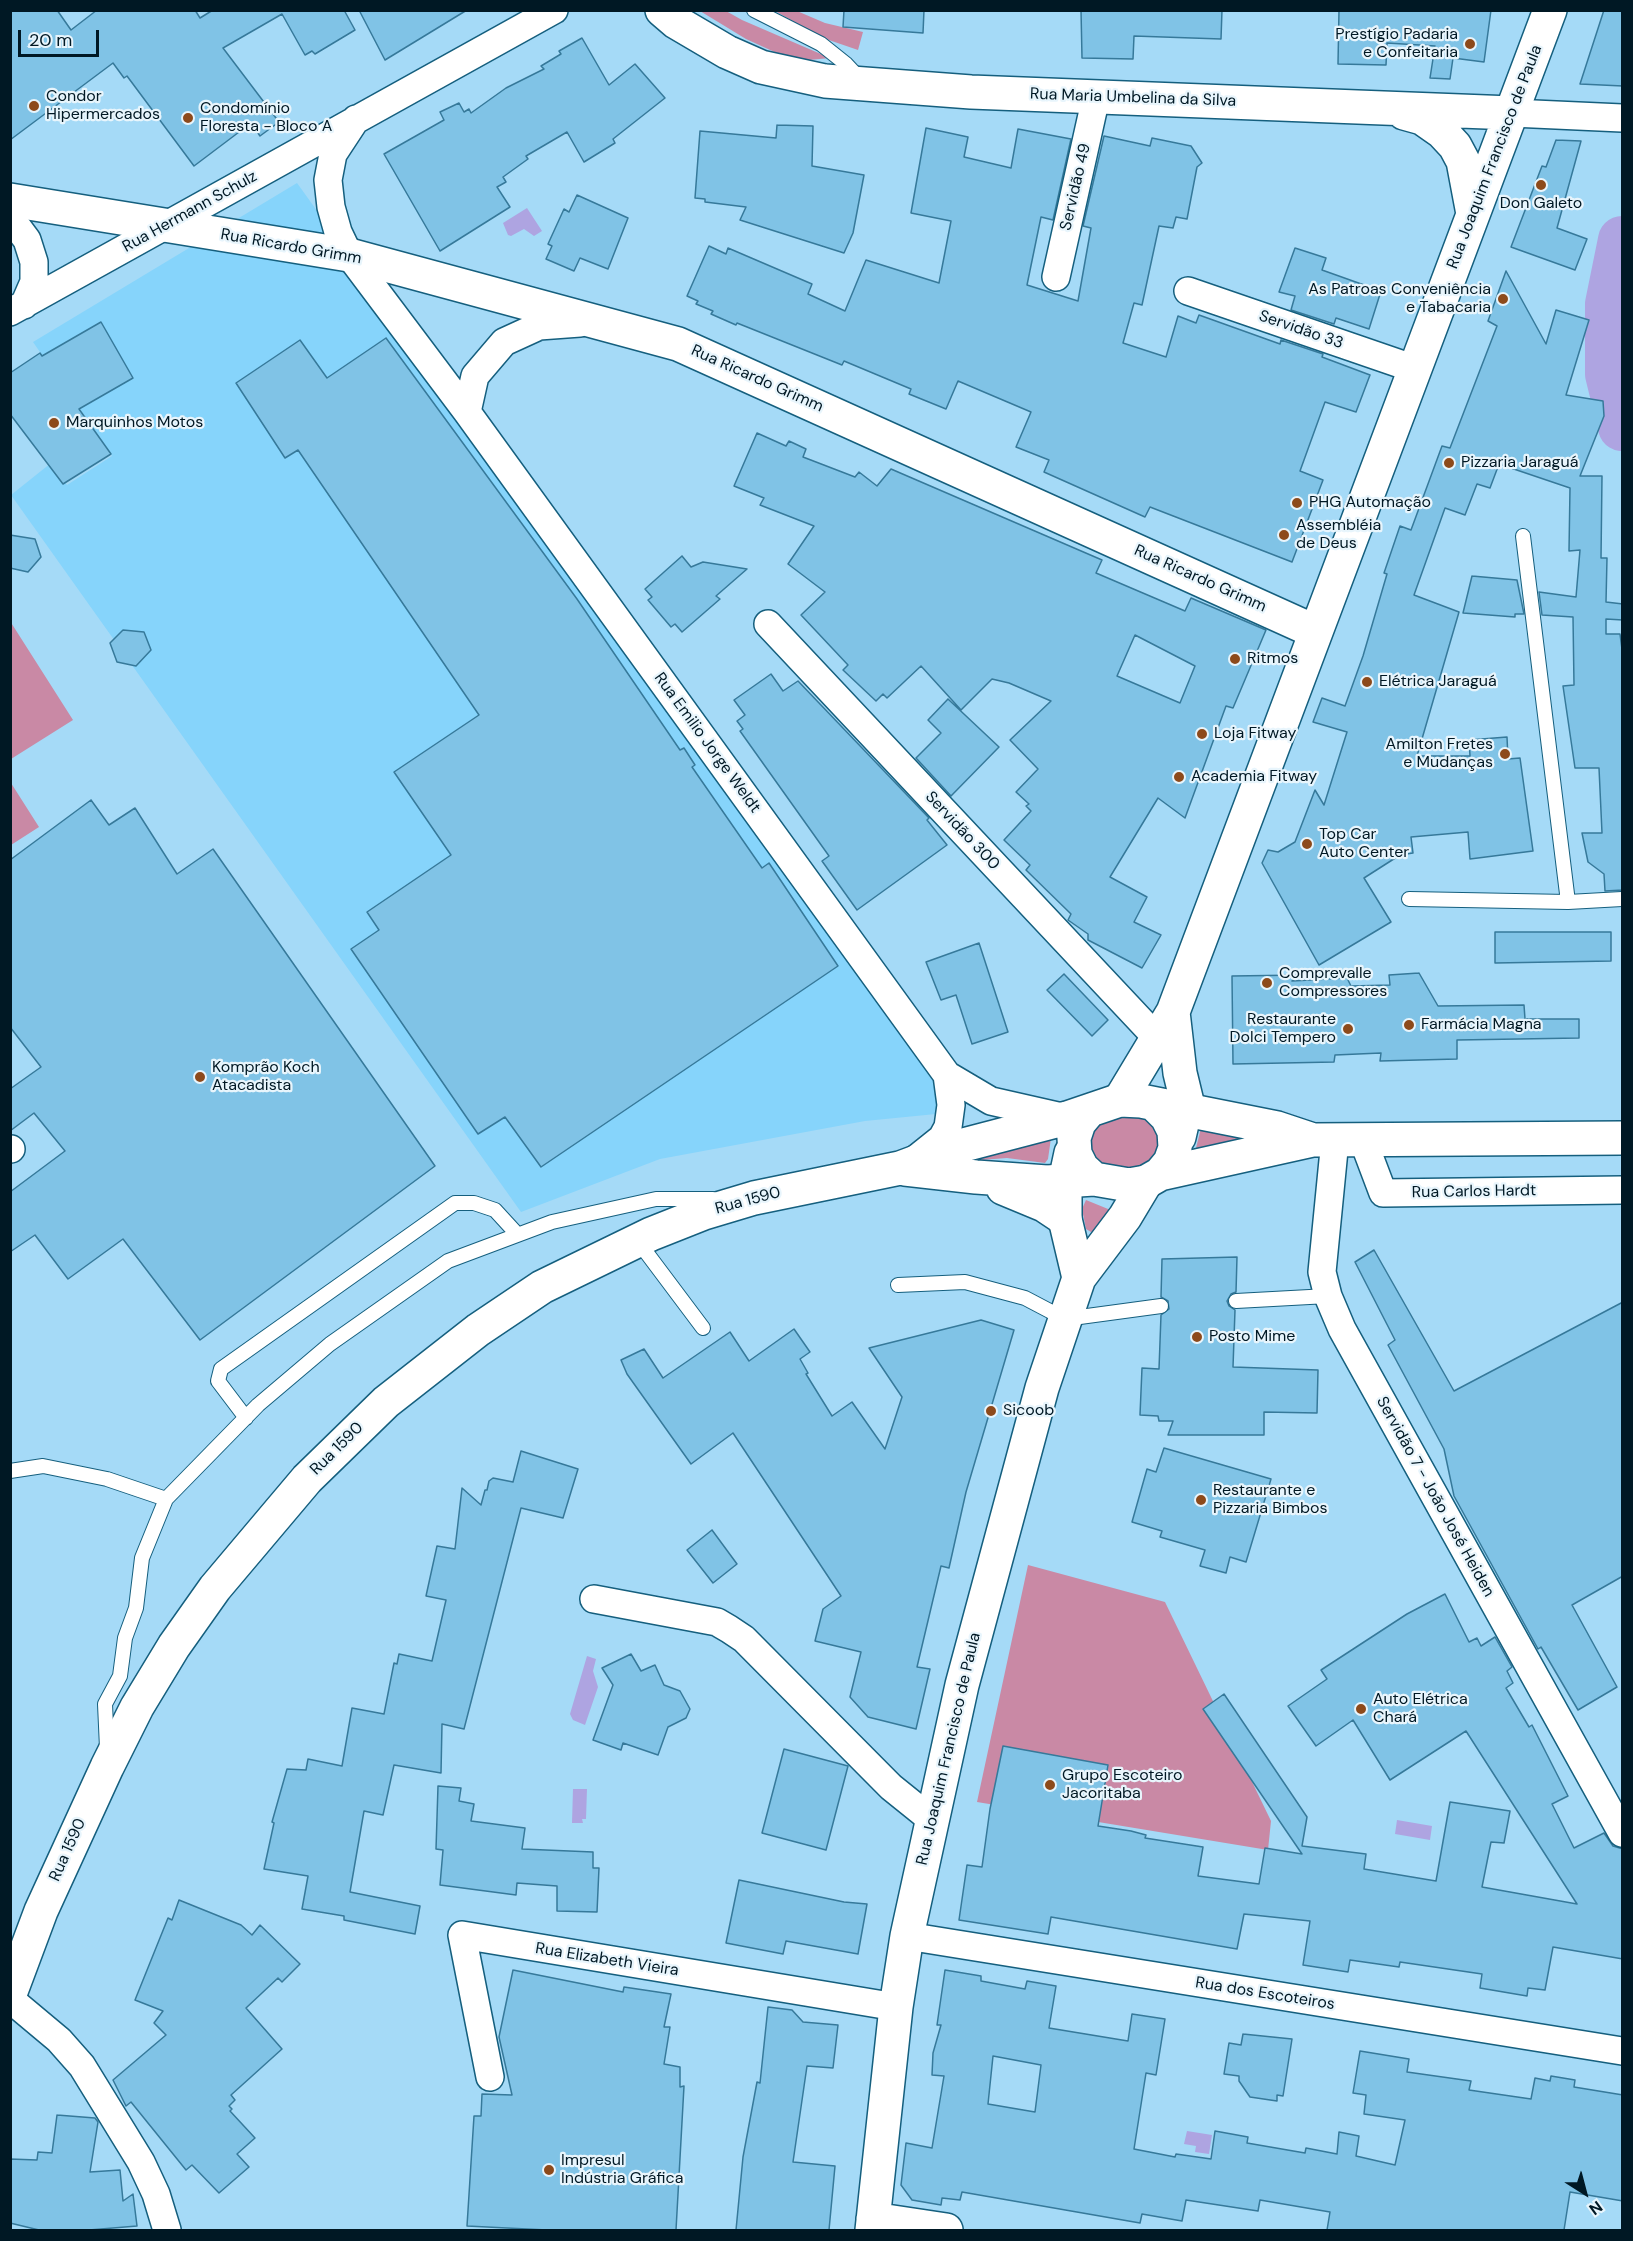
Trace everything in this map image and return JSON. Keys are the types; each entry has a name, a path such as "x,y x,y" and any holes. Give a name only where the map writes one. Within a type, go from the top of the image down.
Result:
{"main road":[{"name":"Rua Maria Umbelina da Silva","path":"662,10 676,22 727,52 761,67 825,81 1096,97 1512,113"},
{"name":"Rua Joaquim Francisco de Paula","path":"1120,1100 1165,1025 1316,632 1550,10"},
{"path":"1391,109 1422,118 1442,132 1455,146 1463,161 1473,214"},
{"name":"Rua Ricardo Grimm","path":"10,200 349,255 678,344 1316,632"},
{"name":"Rua Joaquim Francisco de Paula","path":"873,2225 896,2007 907,1936 965,1674 1042,1388 1079,1278 1160,1168 1171,1108 1187,1096 1165,1025"},
{"path":"900,1168 979,1140 1077,1122 1104,1103 1120,1100 1141,1101 1337,1140"},
{"path":"1077,1122 1080,1180 1065,1219 1079,1278"},
{"path":"900,1168 976,1178 1080,1180 1129,1185 1160,1168 1337,1140 1623,1138"},
{"name":"Rua 1590","path":"10,1994 46,1900 107,1767 137,1707 174,1646 215,1588 256,1537 345,1441 386,1402 478,1330 542,1287 638,1240 704,1213 754,1198 900,1168"},
{"path":"976,1178 1044,1205 1065,1219"},
{"path":"873,2225 946,2230"}],"street":[{"name":"Rua Hermann Schulz","path":"17,309 554,10"},
{"name":"Servidão 49","path":"1056,277 1096,97"},
{"name":"Rua Maria Umbelina da Silva","path":"1512,113 1623,118"},
{"name":"Rua Hermann Schulz","path":"349,255 333,216 328,180 333,154 356,119"},
{"name":"Rua Hermann Schulz","path":"10,217 27,240 34,262 34,282 17,309"},
{"name":"Rua Emilio Jorge Weldt","path":"349,255 467,412 946,1074 991,1101 1077,1122"},
{"name":"Servidão 33","path":"1188,291 1415,369"},
{"path":"467,412 475,376 504,342 539,326 598,322"},
{"name":"Servidão 300","path":"768,624 1165,1025"},
{"name":"Rua Emilio Jorge Weldt","path":"900,1168 929,1150 942,1138 948,1127 951,1105 946,1074"},
{"name":"Rua Carlos Hardt","path":"1337,1140 1383,1193 1623,1190"},
{"name":"Servidão 7 - João José Heiden","path":"1337,1140 1322,1272 1328,1296 1342,1329 1623,1833"},
{"path":"594,1599 717,1622 729,1629 744,1639 891,1787 932,1820"},
{"name":"Rua Elizabeth Vieira","path":"490,2077 462,1935 896,2007"},
{"name":"Rua dos Escoteiros","path":"907,1936 1623,2051"},
{"path":"10,1999 58,2040 82,2066 141,2162 156,2194 167,2230"}],"lane":[{"path":"754,10 821,44 846,64 864,84"},
{"path":"1523,536 1568,902"},
{"path":"1409,899 1568,902 1623,899"},
{"path":"107,1767 105,1704 120,1676 125,1638 136,1608 142,1558 166,1499 246,1418 330,1344 448,1261 517,1234 552,1222 656,1199 754,1198"},
{"path":"246,1418 218,1381 221,1369 455,1203 474,1203 495,1210 517,1234"},
{"path":"638,1240 703,1328"},
{"path":"898,1285 965,1282 1025,1298 1065,1319 1161,1306"},
{"path":"1236,1301 1328,1296"},
{"path":"10,1471 44,1466 107,1479 166,1499"}],"shaded area":[{"path":"700,11 726,11 830,58 809,60 779,54 746,39"},
{"path":"775,11 797,11 825,23 863,32 858,50 823,38"},
{"path":"297,183 938,1072 936,1114 865,1121 660,1159 521,1212 11,495 51,463 67,485 112,456 33,342"},
{"path":"527,208 542,231 534,236 524,229 511,236 508,235 503,223"},
{"path":"10,621 73,720 11,759 10,759"},
{"path":"11,783 39,827 10,845"},
{"path":"1129,1110 1152,1121 1159,1137 1159,1147 1143,1168 1118,1173 1097,1162 1092,1154 1091,1136 1099,1120"},
{"path":"1201,1128 1247,1139 1195,1152"},
{"path":"1051,1138 1048,1159 1045,1163 1007,1158 968,1161 968,1154"},
{"path":"1086,1200 1113,1211 1096,1231 1091,1232 1086,1229 1082,1209"},
{"path":"1028,1565 1165,1602 1271,1821 1268,1850 977,1802"},
{"path":"587,1656 596,1659 593,1671 598,1687 585,1725 573,1720 570,1714"},
{"path":"573,1789 587,1789 586,1819 582,1819 583,1823 572,1823"},
{"path":"1397,1820 1432,1826 1430,1840 1395,1834"},
{"path":"1187,2131 1212,2135 1209,2154 1195,2152 1196,2146 1184,2144"}],"building":[{"path":"10,10 57,10 71,30 97,10 195,10 200,18 213,10 344,10 355,30 315,54 312,51 305,55 282,14 223,48 279,122 260,136 251,123 194,166 127,76 124,78 113,63 10,140"},
{"path":"359,10 467,10 385,60"},
{"path":"844,10 924,10 923,33 843,27"},
{"path":"1081,10 1222,10 1221,39 1134,36 1133,59 1082,58"},
{"path":"1339,10 1491,10 1484,62 1453,58 1450,79 1430,78 1435,46 1387,43 1386,65 1338,64"},
{"path":"1604,10 1623,10 1623,86 1580,84"},
{"path":"582,38 609,85 635,64 665,98 613,139 615,143 584,162 567,132 526,156 528,159 503,177 506,182 497,187 510,207 440,251 384,154 444,120 440,112 459,103 464,112 469,109 471,113 506,88 544,69 541,66 561,54 559,51"},
{"path":"777,125 813,126 812,166 864,175 853,233 844,253 740,220 746,207 705,202 705,199 695,198 700,131 776,138"},
{"path":"926,128 968,137 964,157 1011,168 1018,129 1071,139 1053,220 1041,217 1027,285 1078,301 1091,228 1083,226 1104,136 1150,146 1152,138 1191,146 1202,163 1197,167 1187,219 1176,217 1173,228 1159,226 1142,305 1134,303 1123,343 1166,357 1178,316 1196,323 1199,315 1280,344 1281,340 1323,354 1322,357 1370,375 1356,412 1325,402 1300,471 1323,480 1292,562 1150,507 1145,517 1044,472 1049,460 1016,447 1031,412 958,381 946,409 909,394 911,389 844,361 842,365 737,323 736,325 711,314 713,311 696,304 698,301 687,296 709,246 726,254 728,248 812,284 808,294 845,311 866,260 939,283 951,221 911,213"},
{"path":"1556,140 1581,141 1557,228 1587,239 1575,270 1511,247 1542,166 1546,167"},
{"path":"577,195 628,218 608,269 580,258 574,271 546,259 552,246 548,244 564,209 569,212"},
{"path":"1295,248 1326,258 1322,270 1381,291 1369,329 1336,318 1334,324 1291,310 1295,296 1279,292"},
{"path":"1506,271 1546,344 1556,310 1589,320 1566,395 1603,401 1604,416 1580,476 1602,476 1601,558 1607,558 1606,602 1623,604 1623,620 1606,619 1606,634 1620,634 1623,657 1623,890 1605,891 1604,874 1588,862 1582,833 1602,833 1599,768 1575,768 1563,686 1574,685 1573,617 1542,615 1539,592 1576,597 1580,550 1569,551 1570,488 1499,464 1490,488 1477,484 1465,515 1445,508 1414,595 1459,612 1417,756 1470,756 1469,740 1507,737 1508,759 1520,758 1533,851 1470,859 1468,832 1411,837 1413,853 1400,855 1364,878 1391,922 1319,965 1262,863 1268,850 1278,852 1295,842 1315,790 1324,805 1347,732 1313,722 1322,698 1345,706 1363,656 1387,574 1384,573 1400,526 1411,530 1442,446 1450,448 1497,326 1488,321"},
{"path":"101,322 133,378 79,409 111,454 63,484 10,414 10,373 40,353 42,356"},
{"path":"386,338 577,599 680,750 684,748 695,765 692,767 762,868 769,863 838,966 541,1167 505,1117 478,1134 351,949 379,930 367,912 451,855 394,772 479,715 298,450 285,458 236,383 300,340 327,378"},
{"path":"757,433 786,446 789,441 806,449 803,457 855,477 859,472 877,486 891,469 1102,560 1096,573 1185,611 1191,598 1266,630 1233,708 1226,706 1185,818 1158,798 1110,877 1147,897 1134,922 1161,935 1142,968 1088,940 1088,934 1068,920 1071,914 1026,870 1030,865 1004,840 1031,811 1026,806 1029,804 1016,792 1038,769 1010,740 1051,701 1009,683 992,679 961,710 921,666 887,698 883,694 876,701 843,670 848,665 801,615 825,592 788,564 814,526 760,505 764,498 734,486","holes":["1135,635 1195,666 1180,703 1117,676"]},
{"path":"10,535 35,539 41,557 28,572 10,568"},
{"path":"682,556 691,567 703,562 747,569 716,596 720,599 682,632 675,624 671,627 648,600 652,597 645,589"},
{"path":"1472,576 1517,580 1524,614 1515,614 1515,617 1463,613"},
{"path":"123,630 144,632 151,650 136,666 117,662 110,643"},
{"path":"771,674 783,691 798,681 929,818 927,820 947,845 857,910 822,861 829,856 740,731 743,729 737,721 745,715 734,700"},
{"path":"948,699 999,747 951,796 916,758 941,733 928,720"},
{"name":"Komprão Koch Atacadista","path":"91,800 109,825 135,808 177,874 213,849 435,1166 200,1340 123,1239 68,1279 35,1235 10,1252 10,1192 65,1151 34,1113 10,1131 10,1089 41,1067 10,1027 10,860"},
{"path":"1495,932 1611,932 1611,961 1495,963"},
{"path":"979,943 1008,1032 972,1044 956,995 941,1000 926,962"},
{"path":"1419,973 1438,1006 1524,1005 1525,1019 1579,1019 1579,1038 1457,1040 1457,1059 1380,1061 1381,1053 1335,1055 1334,1062 1233,1064 1232,976 1302,975 1292,981 1347,978 1351,986 1390,985 1389,975"},
{"path":"1064,974 1108,1020 1092,1036 1047,990"},
{"path":"1374,1250 1454,1391 1623,1302 1623,1576 1572,1605 1617,1687 1578,1710 1541,1647 1538,1649 1454,1496 1444,1449 1388,1345 1395,1340 1355,1262"},
{"name":"Posto Mime","path":"1237,1257 1236,1292 1231,1294 1227,1301 1229,1306 1235,1310 1233,1367 1318,1370 1317,1413 1264,1412 1264,1435 1168,1435 1173,1421 1159,1421 1158,1416 1140,1415 1142,1368 1159,1369 1161,1315 1169,1309 1168,1301 1161,1297 1162,1259"},
{"path":"981,1320 1014,1330 966,1492 949,1568 941,1566 917,1667 930,1669 916,1729 868,1717 850,1697 861,1652 815,1641 823,1609 841,1596 733,1433 691,1464 627,1374 621,1360 644,1349 663,1378 730,1332 749,1361 794,1329 810,1352 800,1359 808,1373 806,1374 832,1416 852,1402 885,1449 902,1397 869,1348"},
{"name":"Restaurante e Pizzaria Bimbos","path":"1164,1448 1271,1479 1246,1562 1230,1557 1226,1573 1200,1566 1205,1550 1160,1537 1162,1531 1132,1522 1147,1469 1156,1472"},
{"path":"521,1451 578,1469 563,1518 521,1508 464,1729 442,1724 441,1773 394,1765 383,1815 364,1811 350,1892 420,1906 415,1934 344,1920 344,1916 302,1909 308,1876 264,1869 274,1823 272,1822 287,1769 306,1770 308,1759 342,1766 352,1708 384,1714 394,1663 397,1664 399,1654 432,1661 446,1600 426,1596 437,1546 455,1549 462,1488 481,1505 489,1481 493,1478 513,1482"},
{"path":"712,1530 737,1564 713,1583 687,1550"},
{"path":"1445,1594 1469,1642 1477,1638 1481,1646 1495,1637 1512,1667 1507,1671 1513,1683 1506,1688 1529,1727 1532,1725 1568,1796 1552,1804 1574,1848 1604,1833 1613,1846 1623,1849 1623,1959 1553,1947 1545,1990 1528,1988 1527,1996 1480,1988 1482,1974 1400,1962 1399,1967 1350,1960 1348,1972 1303,1965 1310,1921 1244,1914 1237,1949 1051,1917 1048,1934 959,1920 967,1865 982,1867 990,1809 1003,1746 1108,1765 1098,1826 1131,1831 1146,1835 1145,1838 1203,1847 1198,1876 1259,1884 1265,1848 1302,1854 1203,1709 1224,1694 1307,1817 1302,1846 1366,1854 1364,1869 1436,1881 1450,1802 1510,1811 1504,1843 1491,1842 1482,1887 1577,1904 1466,1731 1390,1780 1353,1720 1316,1746 1288,1706 1327,1679 1321,1670 1407,1614"},
{"path":"631,1654 641,1671 655,1665 664,1685 680,1691 690,1709 686,1718 668,1727 658,1755 623,1743 621,1750 593,1740 613,1685 602,1668"},
{"path":"784,1749 848,1766 826,1850 762,1833"},
{"path":"438,1786 461,1788 459,1801 474,1804 471,1821 525,1828 522,1849 593,1852 593,1868 599,1868 597,1912 557,1911 557,1886 517,1883 516,1895 440,1885 443,1850 436,1849"},
{"path":"739,1880 844,1902 867,1904 858,1954 786,1941 783,1954 726,1943"},
{"path":"179,1900 241,1925 252,1935 260,1925 300,1964 282,1982 278,1978 246,2008 282,2049 231,2095 235,2100 229,2106 232,2109 230,2111 255,2138 237,2154 249,2167 219,2193 192,2165 186,2170 131,2102 126,2106 113,2080 166,2035 154,2023 163,2011 135,2000 168,1918 172,1920"},
{"name":"Impresul Indústria Gráfica","path":"513,1970 623,1992 624,1987 671,1994 664,2027 670,2027 664,2064 680,2067 680,2087 684,2086 676,2230 547,2230 467,2226 474,2116 481,2116 482,2094 512,2095 499,2037"},
{"path":"945,1970 981,1976 981,1981 1025,1989 1027,1981 1056,1986 1049,2028 1128,2041 1132,2014 1165,2019 1156,2075 1146,2073 1134,2149 1175,2157 1176,2154 1211,2159 1215,2131 1248,2137 1247,2143 1305,2153 1306,2148 1337,2154 1339,2132 1359,2136 1356,2156 1395,2165 1405,2120 1364,2114 1366,2095 1353,2093 1360,2051 1409,2059 1407,2072 1471,2081 1469,2090 1531,2099 1535,2078 1550,2081 1551,2076 1575,2080 1574,2087 1623,2095 1623,2201 1570,2192 1564,2230 1327,2230 1330,2212 1260,2200 1258,2211 1186,2200 1182,2221 1142,2214 1140,2223 962,2192 960,2200 942,2198 941,2205 912,2200 901,2185 906,2143 932,2148 944,2076 932,2075 933,2053 941,2025 937,2025","holes":["993,2056 1041,2065 1035,2112 988,2104"]},
{"path":"768,2007 792,2010 803,2022 838,2025 833,2068 807,2066 793,2162 835,2166 829,2230 736,2230 743,2157 757,2082 760,2083"},
{"path":"1243,2034 1292,2039 1283,2096 1277,2095 1277,2101 1250,2097 1239,2081 1239,2076 1224,2074 1229,2043 1241,2045"},
{"path":"57,2115 95,2118 98,2122 90,2172 120,2170 123,2201 133,2194 137,2226 89,2230 39,2230 10,2223 10,2159 37,2160 38,2152 52,2153"}],"waterway":[{"path":"1622,240 1609,304 1609,374 1622,427"}],"place":[{"name":"Prestígio Padaria e Confeitaria","path":"1470,44"},
{"name":"Condor Hipermercados","path":"34,106"},
{"name":"Condomínio Floresta - Bloco A","path":"188,118"},
{"name":"Don Galeto","path":"1541,185"},
{"name":"As Patroas Conveniência e Tabacaria","path":"1503,299"},
{"name":"Marquinhos Motos","path":"54,423"},
{"name":"Pizzaria Jaraguá","path":"1449,463"},
{"name":"PHG Automação","path":"1297,503"},
{"name":"Assembléia de Deus","path":"1284,535"},
{"name":"Ritmos","path":"1235,659"},
{"name":"Elétrica Jaraguá","path":"1367,682"},
{"name":"Loja Fitway","path":"1202,734"},
{"name":"Amilton Fretes e Mudanças","path":"1505,754"},
{"name":"Academia Fitway","path":"1179,777"},
{"name":"Top Car Auto Center","path":"1307,844"},
{"name":"Comprevalle Compressores","path":"1267,983"},
{"name":"Farmácia Magna","path":"1409,1025"},
{"name":"Restaurante Dolci Tempero","path":"1348,1029"},
{"name":"Komprão Koch Atacadista","path":"200,1077"},
{"name":"Posto Mime","path":"1197,1337"},
{"name":"Sicoob","path":"991,1411"},
{"name":"Restaurante e Pizzaria Bimbos","path":"1201,1500"},
{"name":"Auto Elétrica Chará","path":"1361,1709"},
{"name":"Grupo Escoteiro Jacoritaba","path":"1050,1785"},
{"name":"Impresul Indústria Gráfica","path":"549,2170"}]}
